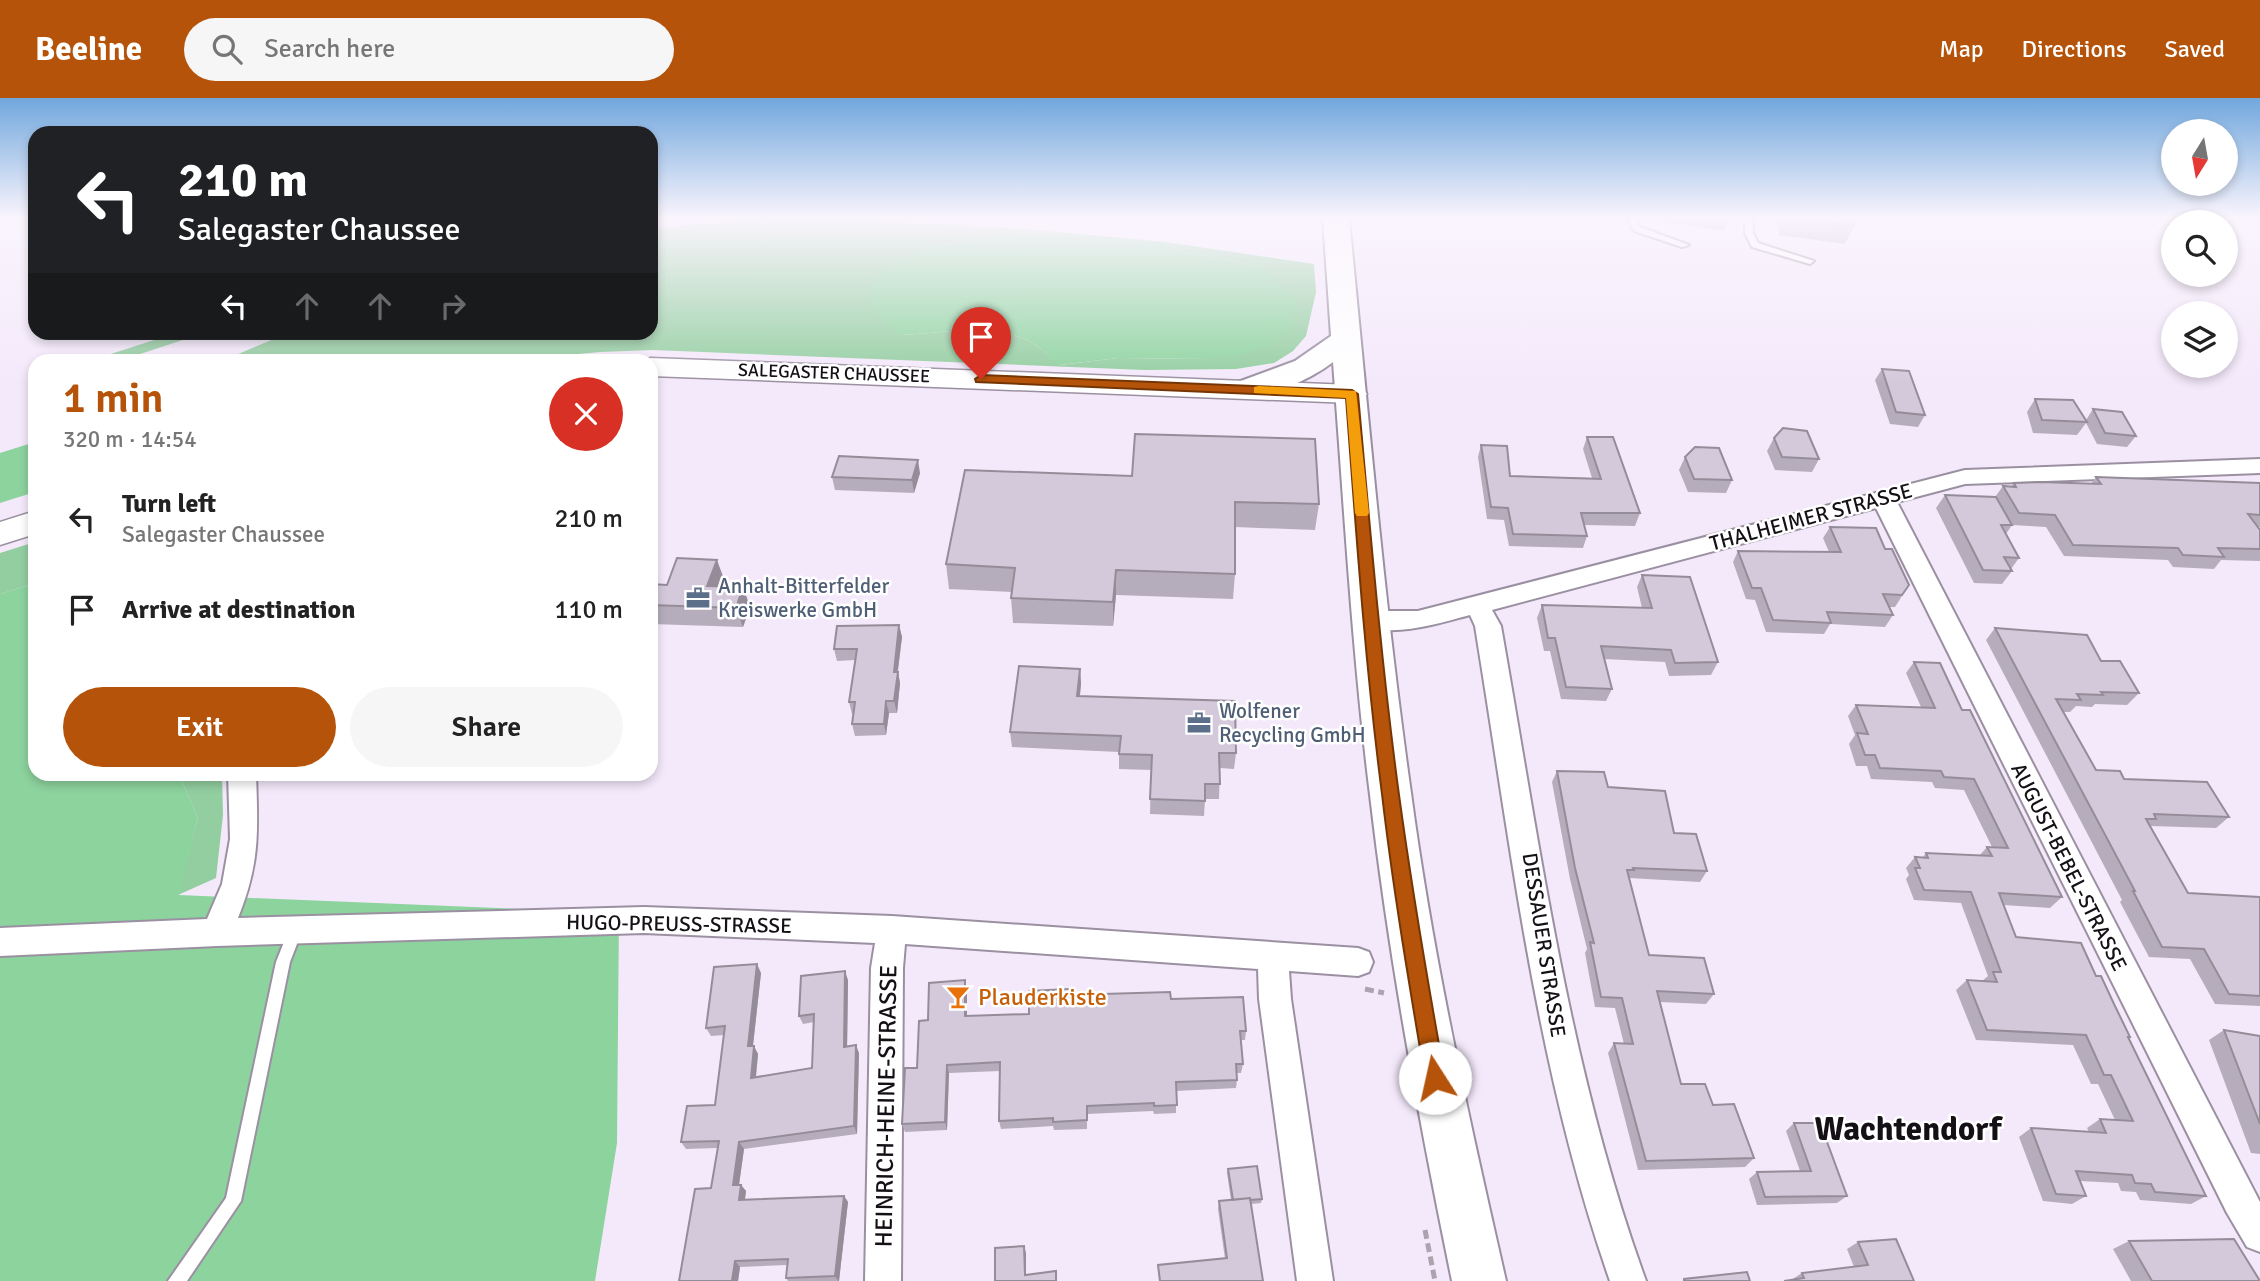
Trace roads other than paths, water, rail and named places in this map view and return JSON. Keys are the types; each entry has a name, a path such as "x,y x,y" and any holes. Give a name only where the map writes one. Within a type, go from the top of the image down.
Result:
{"main road":[{"path":"1341,274 1371,620 1390,794 1412,943 1451,1157 1479,1281"},
{"path":"1249,389 1310,364 1328,348 1347,340"},
{"name":"SALEGASTER CHAUSSEE","path":"658,367 1352,394"}],"street":[{"name":"THALHEIMER STRASSE","path":"1371,620 1418,620 1965,477 2260,466"},
{"name":"AUGUST-BEBEL-STRASSE","path":"1883,498 2249,1203 2260,1234"},
{"name":"DESSAUER STRASSE","path":"1477,605 1488,626 1560,1044 1603,1211 1628,1281"},
{"path":"217,932 237,884 244,839 242,781"},
{"name":"HUGO-PREUSS-STRASSE","path":"0,942 217,932 644,920 892,930 1358,962"},
{"name":"HEINRICH-HEINE-STRASSE","path":"883,1281 887,968 892,930"},
{"path":"1273,957 1275,999 1315,1281"}],"lane":[{"path":"177,1281 233,1201 284,962 295,931"}],"place":[{"name":"Anhalt-Bitterfelder Kreiswerke GmbH","path":"698,598"},
{"name":"Wolfener Recycling GmbH","path":"1199,723"},
{"name":"Plauderkiste","path":"958,997"}],"district":[{"name":"Wachtendorf","path":"1908,1128"}]}
